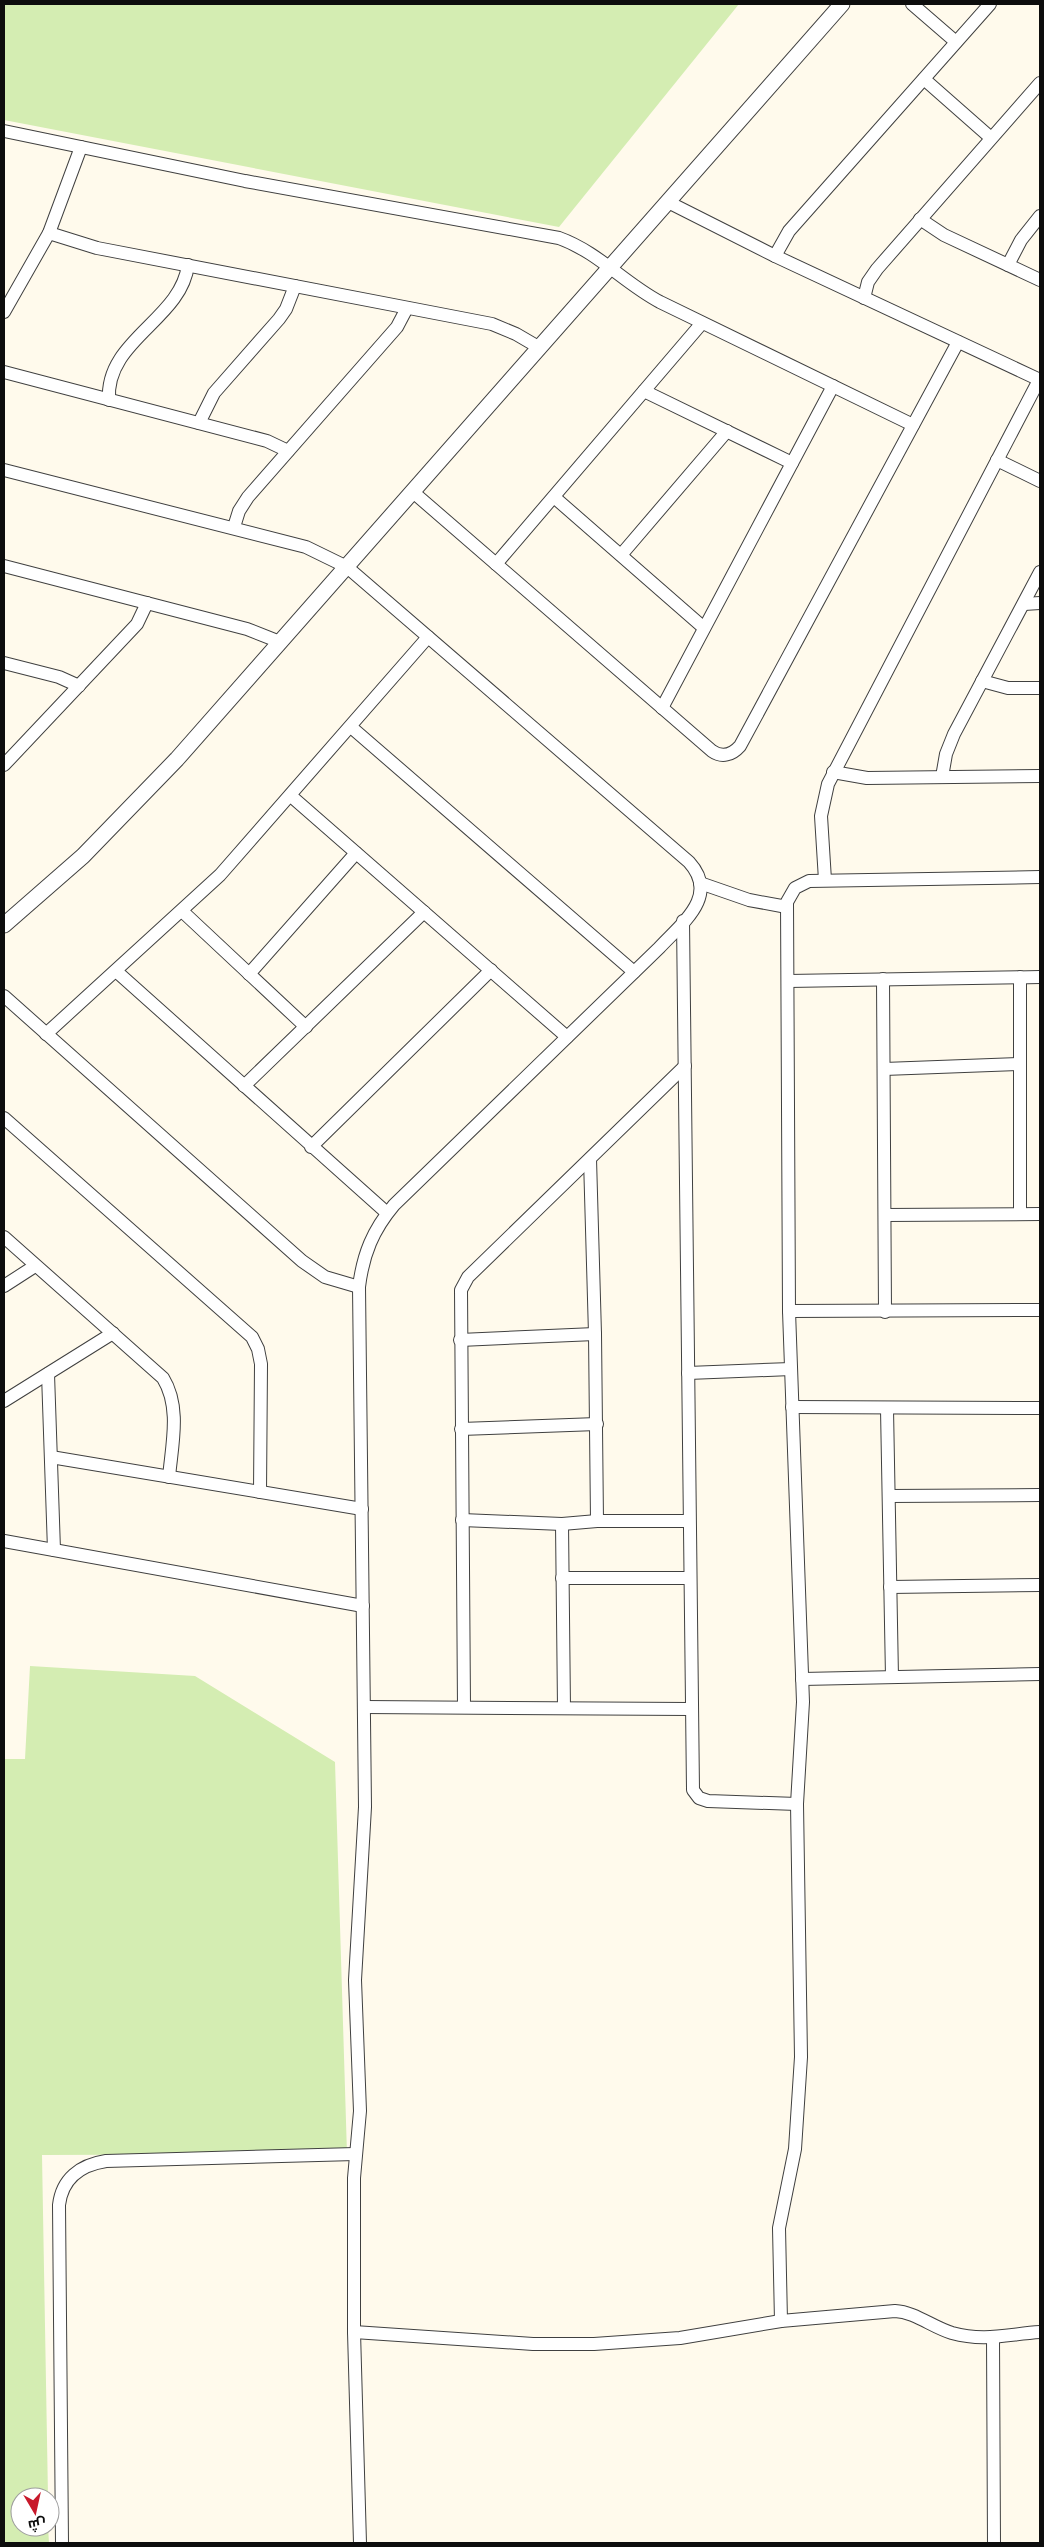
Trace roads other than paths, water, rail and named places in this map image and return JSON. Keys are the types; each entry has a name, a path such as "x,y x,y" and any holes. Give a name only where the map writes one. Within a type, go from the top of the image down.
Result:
{"street":[{"path":"4,925 50,886 116,824 178,759 842,4"},
{"path":"912,4 956,42"},
{"path":"775,256 789,231 990,4"},
{"path":"924,79 991,138"},
{"path":"864,298 872,275 1040,83"},
{"path":"4,131 245,181 542,233 581,247 647,295 913,425"},
{"path":"4,312 49,233 81,147"},
{"path":"668,202 775,256 1040,380 833,772 824,796 821,816 824,880"},
{"path":"1008,265 1021,240 1040,216"},
{"path":"920,219 944,235 1040,280"},
{"path":"49,233 81,244 492,324 516,334 540,348"},
{"path":"109,400 110,377 116,363 176,295 184,281 188,265"},
{"path":"198,423 214,393 279,319 286,309 295,286"},
{"path":"234,527 243,504 397,327 407,308"},
{"path":"496,564 702,323"},
{"path":"413,492 716,753 729,754 740,746 958,342"},
{"path":"4,372 267,441 288,451"},
{"path":"662,708 833,386"},
{"path":"644,391 792,463"},
{"path":"621,555 727,431"},
{"path":"997,460 1040,481"},
{"path":"4,470 234,527 306,547 347,567 689,862 698,874 700,883 701,893 697,905 684,921 387,1214 379,1224 367,1247 359,1287 365,1829 355,1980 360,2111 355,2154 354,2332 360,2543"},
{"path":"554,497 704,628"},
{"path":"4,566 247,629 280,642"},
{"path":"942,777 950,744 1040,572"},
{"path":"4,764 137,624 146,603"},
{"path":"1024,604 1040,603"},
{"path":"46,1034 182,912 238,856 428,637"},
{"path":"4,663 58,677 79,686"},
{"path":"982,681 1008,688 1040,688"},
{"path":"351,726 634,972"},
{"path":"833,772 867,778 1040,776"},
{"path":"291,796 567,1037"},
{"path":"249,974 356,852"},
{"path":"781,2321 779,2228 794,2149 801,2057 797,1804 802,1719 802,1679 789,1311 787,907 792,893 799,885 809,881 1040,877"},
{"path":"700,883 739,898 787,907"},
{"path":"182,912 306,1027"},
{"path":"244,1086 424,912"},
{"path":"684,921 693,1790 696,1795 708,1801 797,1804"},
{"path":"311,1147 491,970"},
{"path":"116,971 387,1214"},
{"path":"1020,977 1020,1214"},
{"path":"788,980 1040,977"},
{"path":"884,980 885,1312"},
{"path":"4,996 302,1261 326,1276 359,1287"},
{"path":"884,1069 1020,1064"},
{"path":"464,1707 461,1290 468,1278 685,1066"},
{"path":"4,1118 252,1337 258,1349 260,1364 260,1492"},
{"path":"590,1159 597,1424 597,1521"},
{"path":"885,1215 1040,1214"},
{"path":"4,1238 156,1371 171,1394 174,1416 170,1477"},
{"path":"4,1286 35,1266"},
{"path":"789,1311 1040,1310"},
{"path":"4,1401 113,1333"},
{"path":"460,1340 595,1334"},
{"path":"688,1373 791,1369"},
{"path":"48,1374 54,1550"},
{"path":"792,1407 1040,1408"},
{"path":"887,1408 892,1677"},
{"path":"461,1429 597,1424"},
{"path":"51,1457 362,1509"},
{"path":"888,1496 1040,1495"},
{"path":"462,1520 562,1524 597,1521 689,1521"},
{"path":"562,1524 564,1708"},
{"path":"4,1541 363,1606"},
{"path":"562,1578 690,1578"},
{"path":"890,1587 1040,1585"},
{"path":"802,1679 1040,1674"},
{"path":"364,1707 691,1709"},
{"path":"62,2543 59,2205 61,2193 66,2182 83,2167 106,2161 355,2154"},
{"path":"354,2332 533,2344 594,2344 680,2338 781,2321 901,2311 912,2314 936,2328 954,2333 994,2338 1040,2332"},
{"path":"994,2338 994,2543"}]}
